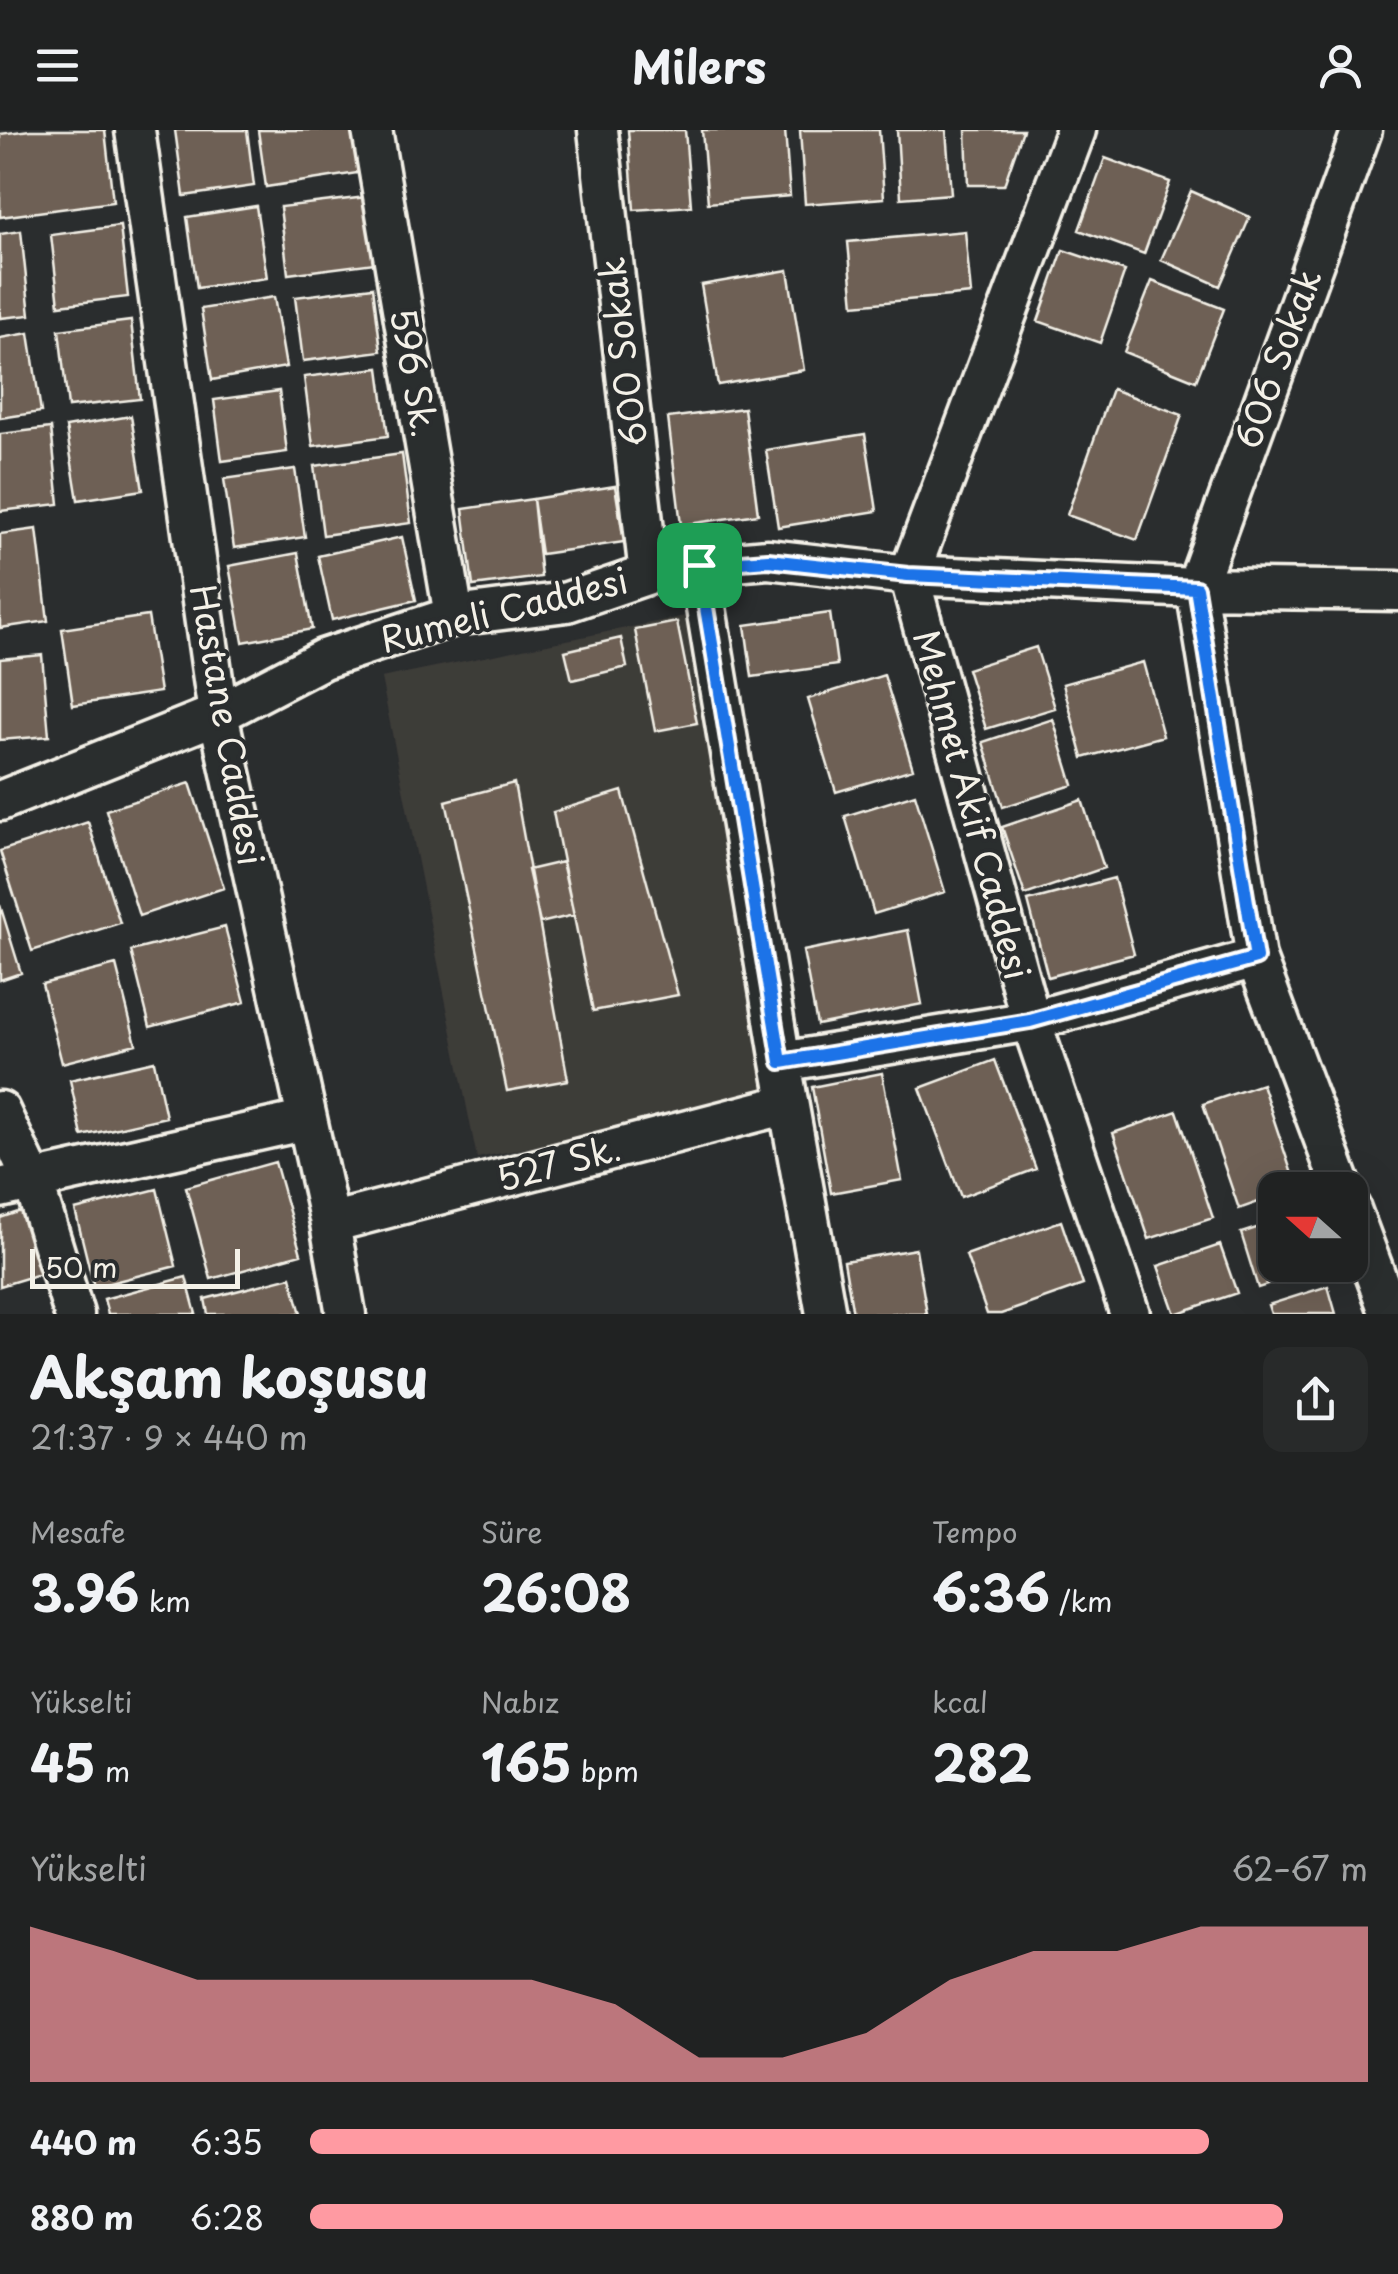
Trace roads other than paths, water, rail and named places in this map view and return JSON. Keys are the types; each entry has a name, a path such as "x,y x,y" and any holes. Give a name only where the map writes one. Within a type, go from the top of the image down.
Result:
{"street":[{"name":"Hastane Caddesi","path":"135,130 218,714 330,1223 346,1314"},
{"name":"596 Sk.","path":"372,130 454,616"},
{"name":"600 Sokak","path":"598,130 649,574"},
{"path":"908,575 1076,130"},
{"name":"606 Sokak","path":"1196,588 1362,130"},
{"name":"Rumeli Caddesi","path":"0,801 218,714 323,659 454,616 567,602 649,574 699,565 768,560 908,575 1196,588 1398,591"},
{"path":"699,565 826,1314"},
{"name":"Mehmet Akif Caddesi","path":"908,575 1030,1021 1130,1314"},
{"path":"1196,588 1256,958 1337,1172"},
{"path":"781,1062 1030,1021 1256,958"},
{"name":"527 Sk.","path":"330,1223 788,1104"},
{"path":"0,1111 16,1185 74,1314"},
{"path":"16,1185 308,1120"},
{"path":"1368,1256 1390,1314"}]}
